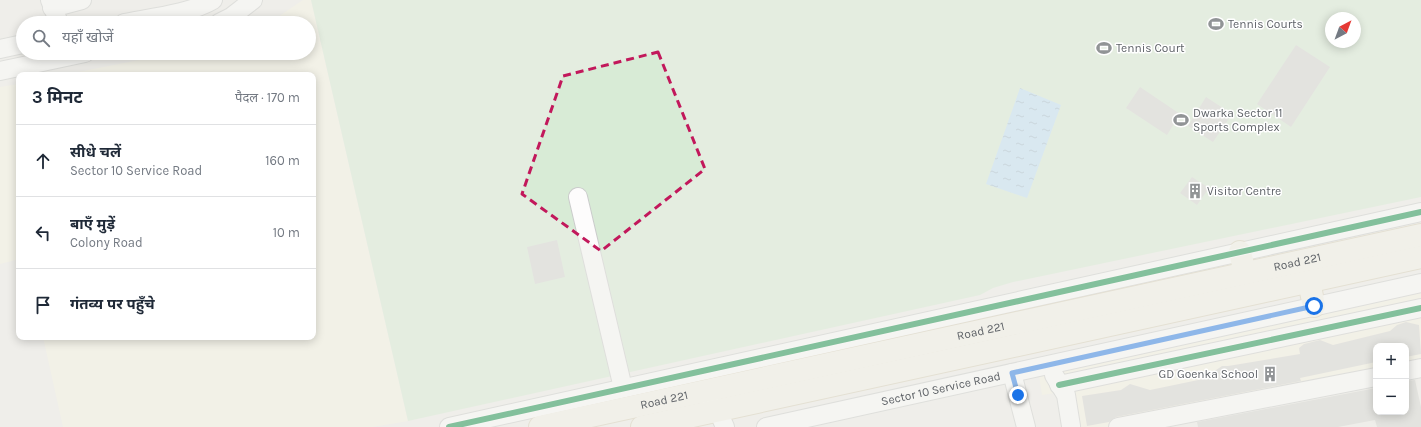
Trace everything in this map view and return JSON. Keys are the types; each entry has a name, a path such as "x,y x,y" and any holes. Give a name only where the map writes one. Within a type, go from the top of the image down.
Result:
{"main road":[{"name":"Road 221","path":"540,427 1421,235"},
{"path":"1240,252 1245,273"},
{"name":"Road 221","path":"642,427 712,420 1421,257"},
{"path":"1309,282 1314,306"}],"street":[{"path":"54,10 82,0"},
{"path":"158,16 192,9 213,0"},
{"path":"232,16 253,0"},
{"path":"0,49 16,46"},
{"path":"0,71 52,60"},
{"path":"578,197 624,388"},
{"path":"449,427 1421,212"},
{"name":"Sector 10 Service Road","path":"766,427 810,422 1012,373 1421,283"},
{"path":"1058,384 1421,308"},
{"path":"1050,365 1058,384 1066,395 1071,426"},
{"path":"1409,370 1421,368"},
{"path":"1012,373 1026,427"},
{"path":"1118,427 1373,378"},
{"path":"705,391 712,420"}],"highlighted area":[{"path":"658,52 705,169 601,251 522,194 563,76"}],"shaded area":[{"path":"303,0 311,0 315,16 279,16"},
{"path":"316,22 408,421 372,427 63,427 44,340 316,340 316,72 78,72 139,60 316,60"},
{"path":"16,84 16,260 0,264 0,87"},
{"path":"1421,290 1421,364 1409,366 1409,343 1373,343 1373,374 1114,427 1077,427 1068,391 1042,395 1039,375"}],"green space":[{"path":"311,0 1421,0 1421,197 1013,282 993,288 980,295 408,421 316,22 316,16 315,16"}],"water":[{"path":"1020,88 1061,105 1027,198 986,184"}],"building":[{"path":"1296,45 1330,67 1291,127 1257,104"},
{"path":"1140,87 1180,114 1167,135 1126,108"},
{"path":"1206,97 1232,114 1213,142 1188,126"},
{"name":"Visitor Centre","path":"1192,177 1209,188 1197,205 1180,193"},
{"path":"557,240 565,277 535,284 527,247"},
{"path":"1406,322 1419,325 1421,354 1409,356 1409,343 1373,343 1373,363 1300,378 1301,381 1116,417 1109,422 1087,426 1082,396 1121,390 1130,384 1150,390 1203,379 1222,366 1300,354 1299,348 1304,344 1320,340 1333,345 1390,331 1397,325"},
{"path":"1415,380 1421,407 1421,427 1377,427 1375,420 1338,427 1198,427 1197,422 1373,389 1373,415 1409,415 1409,381"}],"cycle path":[{"path":"449,427 1421,212"},
{"path":"1059,385 1421,308"}],"place":[{"name":"Tennis Courts","path":"1216,24"},
{"name":"Tennis Court","path":"1104,48"},
{"name":"Dwarka Sector 11 Sports Complex","path":"1181,120"},
{"name":"Visitor Centre","path":"1195,191"},
{"name":"GD Goenka School","path":"1270,374"}],"route":[{"path":"1018,395 1012,373 1314,306"}]}
